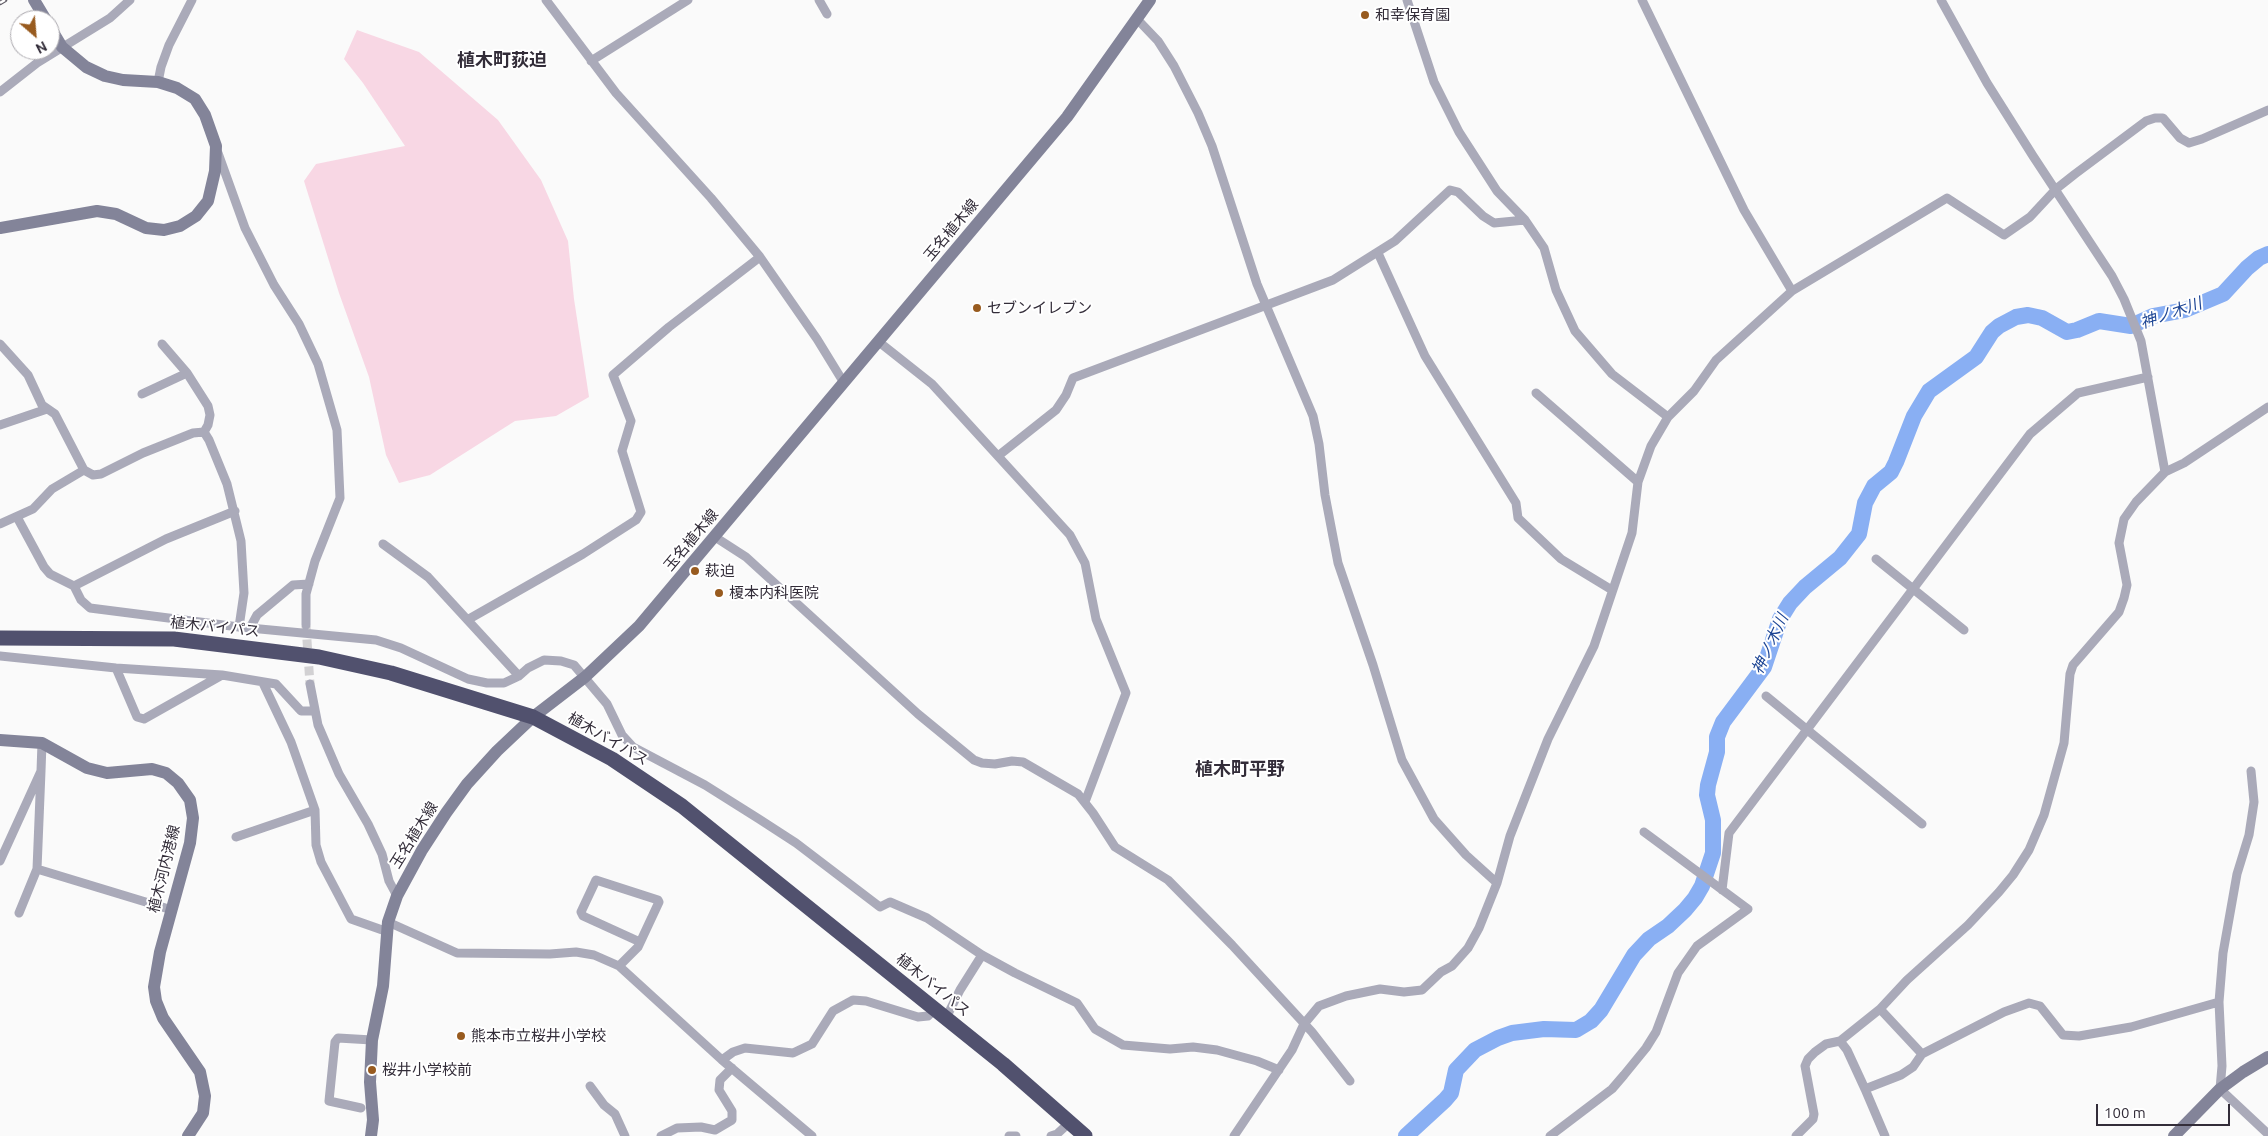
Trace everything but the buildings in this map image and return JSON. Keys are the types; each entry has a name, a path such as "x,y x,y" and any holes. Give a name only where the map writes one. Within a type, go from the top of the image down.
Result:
{"highway":[{"name":"植木バイパス","path":"0,638 174,639 319,657 391,673 533,717 612,758 682,806 940,1013 1085,1136"}],"main road":[{"name":"玉名植木線","path":"371,1136 373,1120 370,1082 372,1040 383,986 388,927 397,896 422,850 467,784 497,751 533,717 585,677 639,626 1067,117 1150,0"},
{"path":"0,228 98,211 116,214 146,228 164,230 180,226 196,216 208,201 216,171 216,146 205,115 195,99 177,88 158,82 123,80 105,76 86,67 60,44"},
{"name":"植木河内港線","path":"0,740 42,743 87,768 107,773 152,769 166,773 178,782 190,800 193,818 190,843 160,952 154,987 156,1001 162,1018 200,1072 205,1096 204,1113 188,1136"},
{"path":"2174,1136 2220,1089 2268,1057"}],"street":[{"path":"0,92 37,63 110,18 130,0"},
{"path":"158,82 160,67 192,0"},
{"path":"546,0 616,93 711,198 760,257 844,383"},
{"path":"591,61 688,0"},
{"path":"819,0 827,14"},
{"path":"1407,0 1434,82 1459,132 1497,191 1525,220 1544,248 1551,266 1556,290 1575,331 1612,374 1668,417"},
{"path":"1642,0 1744,210 1792,291"},
{"path":"1941,0 1987,83 2112,276 2124,299 2138,331 2165,472"},
{"path":"1137,19 1158,41 1174,66 1198,113 1212,146 1265,305 1313,416 1338,563 1373,665 1402,760 1434,818 1466,855 1497,883"},
{"path":"1234,1136 1279,1070 1304,1024 1320,1006 1346,996 1380,989 1404,992 1422,990 1441,972 1452,966 1468,948 1497,883 1510,836 1541,757 1594,646 1632,533 1638,482 1651,446 1668,417 1694,391 1716,360 1792,291 1947,198 2004,235 2030,217 2056,189 2146,121 2163,118 2180,138 2189,143 2268,110"},
{"path":"216,146 245,228 274,285 299,324 318,364 337,430 340,498 308,584 306,594 306,625"},
{"path":"998,456 1056,410 1066,395 1073,378 1333,280 1378,253 1416,223 1450,190 1458,192 1483,216 1494,223 1525,220"},
{"path":"1378,253 1425,356 1516,503 1518,518 1561,560 1612,590"},
{"path":"469,619 583,554 636,520 642,512 622,451 631,421 613,375 670,327 760,257"},
{"path":"879,342 932,384 1070,535 1085,563 1096,619 1126,693 1085,802"},
{"path":"0,344 28,375 42,405 56,414 84,470 93,475 101,474 166,443 193,433 204,432"},
{"path":"162,344 187,373 208,406 210,414 204,432 217,458 235,511 244,573 244,593 239,627"},
{"path":"142,394 187,373"},
{"path":"1722,890 1729,833 2030,434 2078,393 2148,377"},
{"path":"1536,393 1638,482"},
{"path":"1796,1136 1813,1119 1814,1114 1805,1066 1815,1052 1826,1044 1840,1041 1880,1010 1907,980 1968,924 1999,892 2013,875 2029,850 2044,815 2064,743 2070,674 2073,666 2119,612 2124,598 2127,585 2119,543 2124,518 2136,502 2165,472 2184,463 2268,407"},
{"path":"0,425 47,409"},
{"path":"0,524 33,510 52,489 84,470"},
{"path":"74,586 166,539 235,511"},
{"path":"17,517 50,574 74,586 80,600 90,608 239,627 376,640 401,648 468,679 487,683 504,683 544,660 561,660 574,665 607,704 622,735 633,747 705,785 760,819 796,843 880,907 890,902 927,918 1015,973 1077,1003 1095,1029 1123,1045 1170,1049 1193,1047 1217,1050 1257,1061 1279,1070"},
{"path":"715,537 746,557 918,714 974,760 995,764 1012,760 1023,762 1078,794 1115,846 1168,880 1232,945 1322,1043 1350,1081"},
{"path":"383,544 428,577 469,619 519,676"},
{"path":"1876,559 1964,630"},
{"path":"250,628 257,615 293,585 308,584"},
{"path":"0,656 116,668 222,675 276,684 301,711 315,711"},
{"path":"116,668 137,717 144,719 222,675"},
{"path":"263,683 291,742 315,810 316,845 321,862 351,919 388,927 456,953 550,954 576,952 594,955 619,966 722,1060 812,1136"},
{"path":"310,684 318,725 339,774 368,824 382,854 389,881 397,896"},
{"path":"1766,696 1922,824"},
{"path":"19,913 37,869 42,743"},
{"path":"0,861 40,771"},
{"path":"2251,771 2254,802 2249,835 2237,874 2223,953 2219,1002 2222,1066 2220,1089 2268,1134"},
{"path":"236,837 315,810"},
{"path":"1550,1136 1612,1089 1624,1076 1656,1032 1678,973 1697,946 1748,909 1644,832"},
{"path":"37,869 172,910"},
{"path":"619,966 638,947 658,900 596,880 581,912 583,916 640,942"},
{"path":"722,1060 733,1052 745,1048 793,1053 812,1044 834,1011 853,1000 866,1001 918,1017 940,1013 960,990 982,954"},
{"path":"1865,1089 1901,1075 1913,1067 1922,1054 2004,1012 2029,1003 2040,1006 2063,1035 2079,1036 2131,1026 2219,1002"},
{"path":"1880,1010 1922,1054"},
{"path":"361,1108 329,1101 335,1042 338,1038 372,1040"},
{"path":"1840,1041 1848,1050 1885,1136"},
{"path":"661,1136 676,1128 701,1127 715,1130 732,1120 732,1111 719,1090 720,1080 732,1068"},
{"path":"590,1086 604,1105 615,1114 625,1136"},
{"path":"1051,1136 1070,1122"},
{"path":"1009,1136 1016,1136"}],"shaded area":[{"path":"357,30 419,52 498,120 541,180 568,241 574,299 589,397 556,416 515,421 430,475 399,483 386,455 369,377 339,293 304,181 316,164 405,146 363,83 344,59"}],"waterway":[{"name":"神ノ木川","path":"1406,1136 1451,1093 1456,1070 1475,1050 1512,1033 1544,1029 1576,1030 1591,1021 1601,1010 1634,955 1649,939 1668,926 1695,898 1702,886 1713,853 1713,820 1707,795 1717,752 1717,737 1723,722 1764,667 1780,619 1790,603 1805,587 1840,558 1859,534 1865,503 1874,486 1891,472 1914,416 1929,391 1976,357 1992,332 2016,317 2028,315 2042,318 2067,332 2099,321 2131,326 2153,316 2185,310 2223,294 2247,268 2259,258 2268,254"}],"tunnel":[{"path":"306,626 310,684"}],"railway":[{"path":"0,3 5,0"}],"place":[{"name":"和幸保育園","path":"1365,15"},
{"name":"セブンイレブン","path":"977,308"},
{"name":"萩迫","path":"695,571"},
{"name":"榎本内科医院","path":"719,593"},
{"name":"熊本市立桜井小学校","path":"461,1036"},
{"name":"桜井小学校前","path":"372,1070"}],"district":[{"name":"植木町荻迫","path":"502,60"},
{"name":"植木町平野","path":"1240,769"}]}
